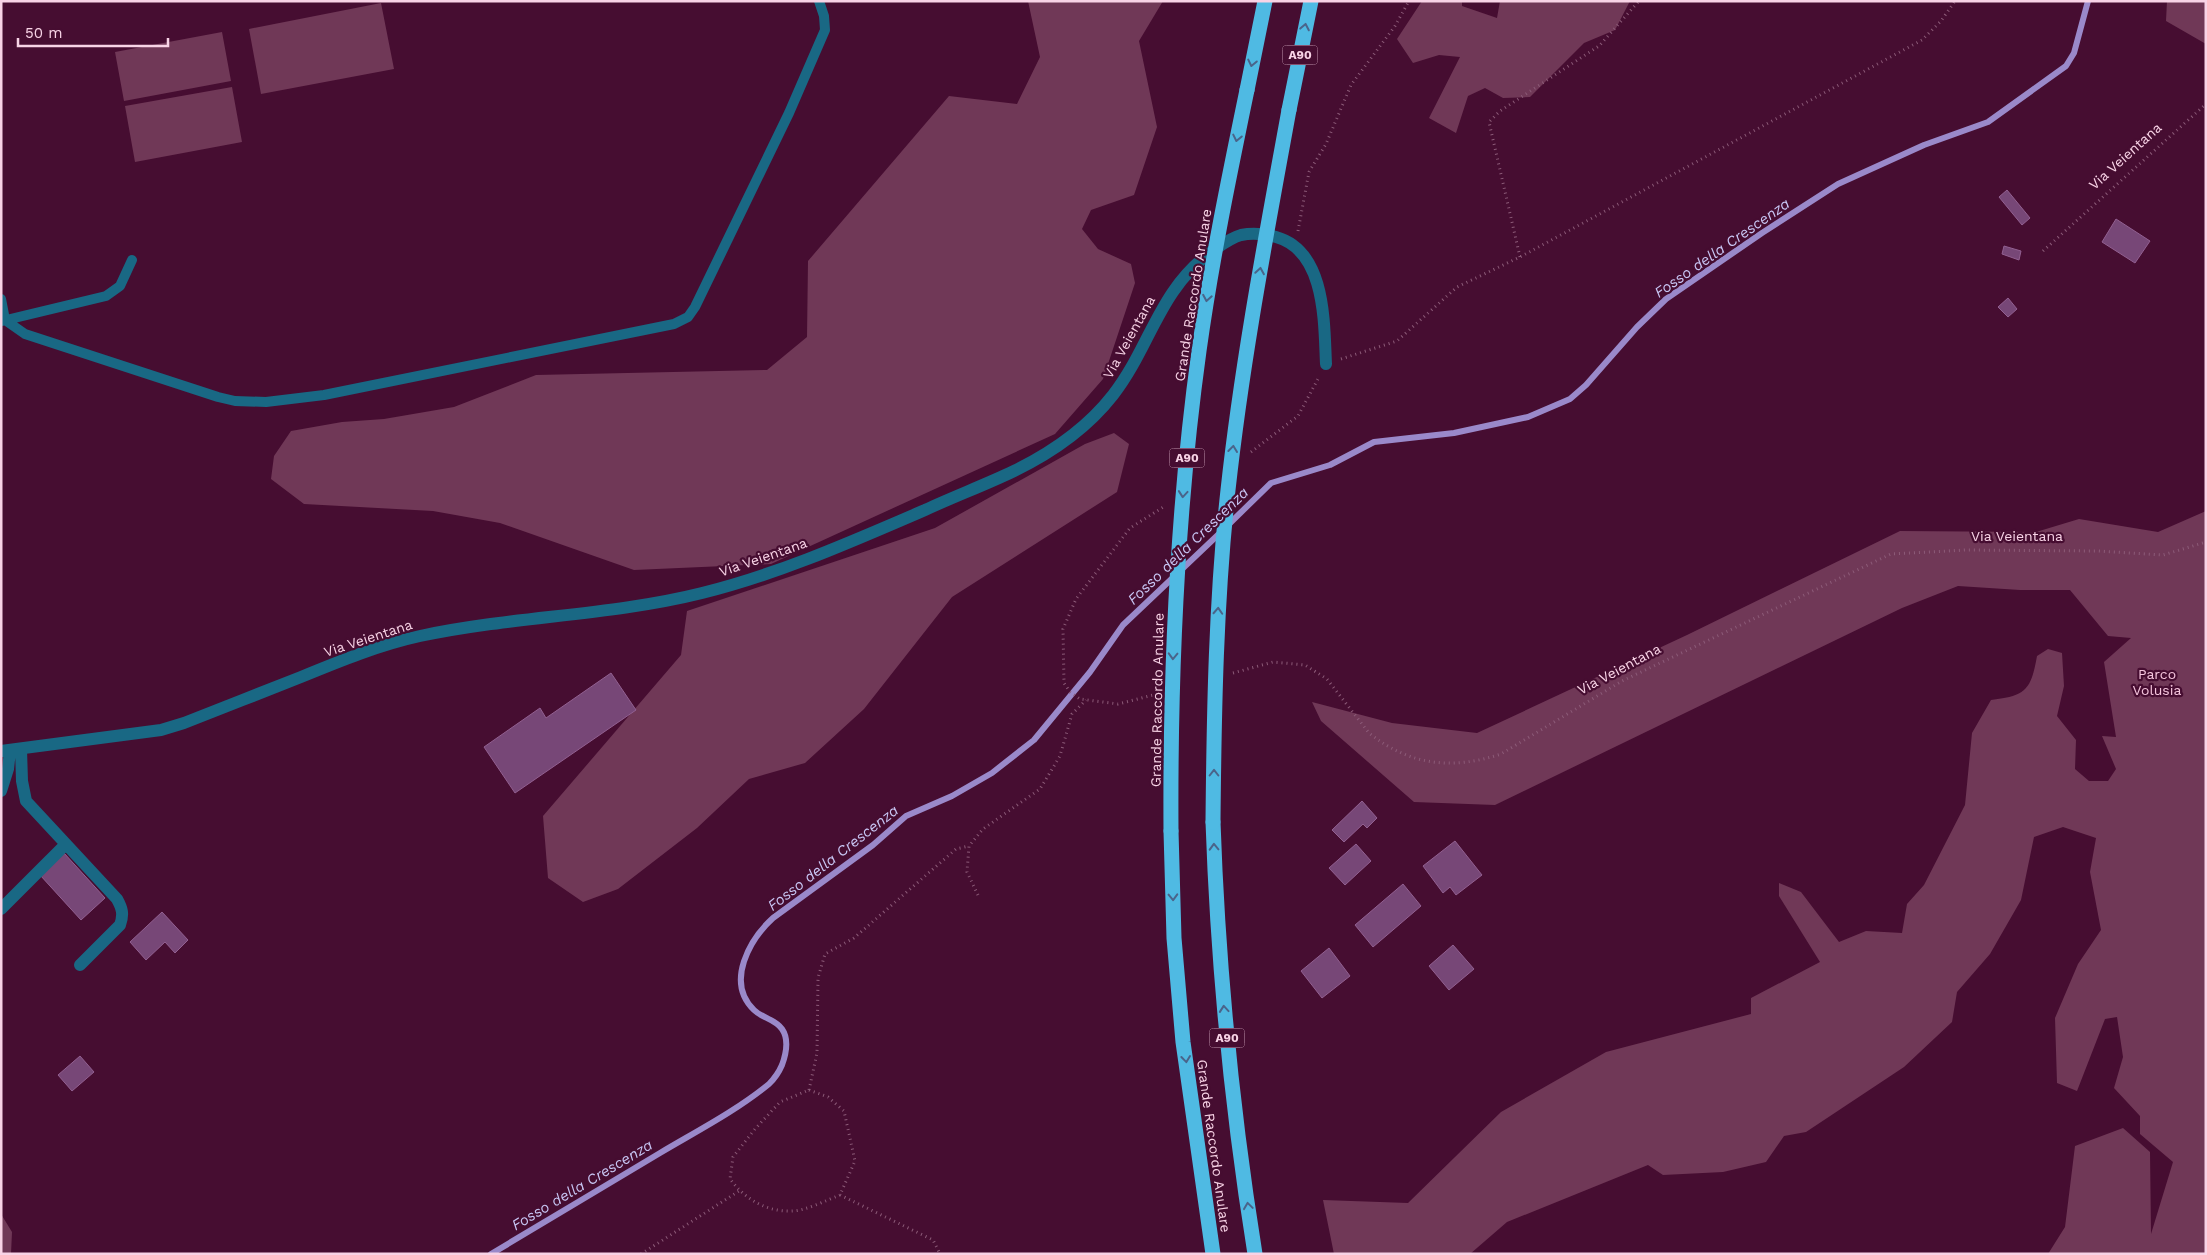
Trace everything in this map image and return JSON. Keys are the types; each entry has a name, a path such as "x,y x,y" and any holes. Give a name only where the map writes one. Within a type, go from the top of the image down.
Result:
{"highway":[{"name":"Grande Raccordo Anulare","path":"1213,1254 1191,1100 1178,990 1171,831 1171,726 1174,624 1188,439 1206,305 1265,1"},
{"name":"Grande Raccordo Anulare","path":"1255,1254 1239,1147 1223,997 1213,822 1217,639 1228,492 1250,327 1289,110 1311,1"}],"street":[{"name":"Via Veientana","path":"8,750 161,730 184,723 350,657 403,640 482,625 670,600 748,579 833,549 1015,470 1072,435 1104,406 1120,386 1174,288 1201,260 1221,245 1240,235 1253,234 1280,238 1296,246"},
{"path":"1296,246 1311,267 1320,297 1326,364"},
{"path":"1,792 8,769 8,750"},
{"path":"8,750 22,781 26,801 117,899 122,908 123,917 120,925 80,964"},
{"path":"1,909 66,844"}],"lane":[{"path":"3,320 25,334 218,397 250,403 324,395 680,322 696,307 789,113 826,30 819,1"},
{"path":"3,320 106,296 120,286 132,260"},
{"path":"1,299 3,320"}],"path":[{"path":"1296,246 1309,172 1326,144 1350,85 1395,26 1410,1"},
{"path":"1520,256 1489,122 1500,111 1599,46 1639,1"},
{"path":"1326,364 1397,341 1457,287 1520,256 1922,40 1941,21 1954,1"},
{"name":"Via Veientana","path":"2043,252 2206,104"},
{"name":"Via Veientana","path":"1229,674 1273,662 1305,665 1328,679 1369,733 1377,740 1394,750 1431,763 1459,764 1501,754 1622,681 1891,554 1966,550 2098,551 2163,555 2206,542"},
{"path":"1064,683 1070,692 1080,699 1118,704 1165,692"},
{"path":"978,895 967,872 969,846 983,829 1040,790 1060,756 1072,714 1086,700"},
{"path":"809,1090 817,1053 818,978 825,954 854,938 956,849 969,846"},
{"path":"809,1090 828,1097 844,1111 855,1161 840,1195 794,1212 762,1208 739,1192 730,1179 733,1158 754,1129 780,1102 809,1090"},
{"path":"641,1254 739,1192"},
{"path":"840,1195 933,1240 940,1254"}],"green space":[{"path":"1028,1 1163,1 1139,41 1157,127 1134,195 1091,210 1082,229 1098,249 1131,264 1135,283 1103,379 1055,434 771,564 634,570 500,523 433,511 304,504 271,479 274,456 291,431 342,422 384,419 454,407 536,375 767,370 807,337 808,261 949,96 1017,104 1040,57"},
{"path":"1422,1 1462,1 1462,6 1497,18 1500,1 1630,1 1615,30 1584,43 1530,97 1503,98 1485,88 1468,96 1456,133 1429,118 1460,57 1439,55 1413,63 1397,39"},
{"path":"2167,1 2206,1 2206,44 2166,21"},
{"path":"381,3 394,69 261,94 249,29"},
{"path":"222,32 231,81 124,101 115,52"},
{"path":"232,87 242,142 135,162 125,106"},
{"path":"1114,433 1129,444 1117,492 952,597 864,709 805,763 749,779 697,828 618,889 583,902 548,878 543,816 681,655 687,611 935,528 1085,444"},
{"name":"Parco Volusia","path":"2206,511 2206,1254 2048,1254 2065,1227 2075,1146 2123,1128 2150,1152 2151,1234 2173,1162 2140,1134 2140,1116 2114,1088 2123,1057 2117,1017 2105,1019 2077,1091 2057,1083 2055,1018 2078,964 2101,930 2090,872 2096,838 2063,827 2034,837 2021,900 1990,954 1957,992 1952,1022 1904,1067 1806,1132 1784,1136 1766,1162 1723,1172 1663,1175 1648,1165 1507,1222 1470,1254 1334,1254 1323,1200 1408,1203 1501,1112 1606,1052 1751,1014 1751,998 1820,962 1779,896 1779,883 1801,892 1839,942 1866,931 1902,933 1907,904 1924,885 1965,805 1972,733 1991,700 2012,696 2025,689 2032,677 2037,656 2048,649 2062,653 2064,686 2057,716 2076,740 2075,769 2089,781 2108,781 2116,769 2102,736 2116,737 2104,662 2131,638 2108,636 2070,590 2020,590 1958,586 1902,608 1495,805 1414,802 1321,721 1312,702 1392,723 1477,733 1687,635 1900,531 2036,532 2079,519 2158,532"},
{"path":"1,1214 12,1232 11,1254 1,1254"}],"building":[{"path":"2007,190 2030,218 2022,225 1999,197"},
{"path":"2116,219 2150,241 2135,263 2102,242"},
{"path":"2004,246 2021,251 2019,260 2002,254"},
{"path":"2008,298 2017,309 2008,317 1998,307"},
{"path":"611,673 636,710 515,793 484,747 540,708 546,718"},
{"path":"1362,801 1377,818 1367,828 1363,824 1344,842 1332,830"},
{"path":"1455,841 1482,875 1456,895 1450,887 1443,893 1423,866"},
{"path":"1356,844 1371,861 1345,885 1329,868"},
{"path":"64,853 105,898 81,920 40,875"},
{"path":"1403,884 1421,906 1373,947 1355,925"},
{"path":"162,912 188,940 175,953 165,942 146,960 130,942"},
{"path":"1453,945 1474,969 1449,990 1429,966"},
{"path":"1329,948 1350,976 1322,998 1301,971"},
{"path":"80,1056 94,1072 72,1091 58,1075"}],"waterway":[{"name":"Fosso della Crescenza","path":"1228,525 1271,483 1330,465 1374,442 1454,433 1528,417 1570,399 1586,385 1637,327 1666,299 1762,233 1838,184 1924,145 1988,122 2066,66 2074,53 2088,1"},
{"name":"Fosso della Crescenza","path":"491,1254 716,1120 769,1084 782,1065 786,1051 786,1037 779,1026 754,1010 746,999 742,987 741,974 749,949 764,927 773,918 873,845 906,816 952,796 992,773 1034,740 1090,672 1123,625 1221,532"}]}
